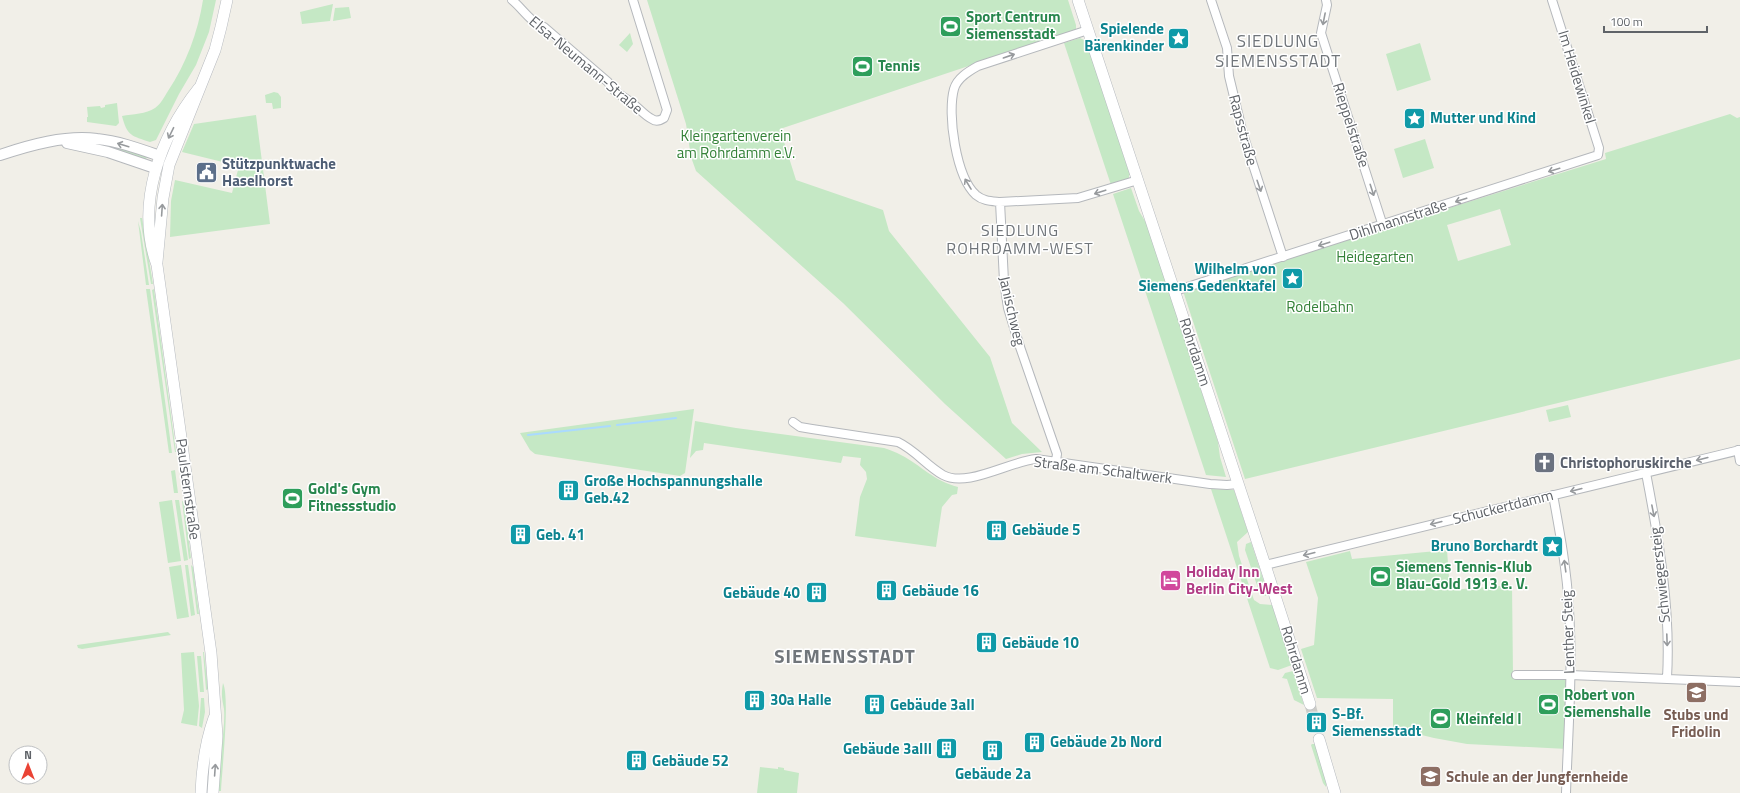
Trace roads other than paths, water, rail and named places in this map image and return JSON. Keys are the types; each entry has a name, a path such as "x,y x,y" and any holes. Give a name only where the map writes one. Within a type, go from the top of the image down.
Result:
{"main road":[{"path":"199,88 215,50 227,0"},
{"name":"Rohrdamm","path":"1078,0 1310,704"},
{"name":"Paulsternstraße","path":"199,88 184,107 155,168 149,198 148,224 151,249 157,265 211,647 217,736 213,793"},
{"name":"Paulsternstraße","path":"157,265 163,198 169,165 199,88"},
{"path":"160,156 169,165"},
{"path":"155,168 169,165"},
{"name":"Paulsternstraße","path":"201,793 203,756 208,733 216,713"},
{"path":"1319,739 1335,793"}],"street":[{"name":"Elsa-Neumann-Straße","path":"512,0 523,10 525,14 538,25 544,27 608,82 610,87 624,99 630,101 653,120 659,120 664,118 666,110 633,0"},
{"name":"Rapsstraße","path":"1211,0 1227,48 1229,76 1246,147 1283,257"},
{"name":"Rieppelstraße","path":"1326,0 1327,5 1321,33 1383,226"},
{"name":"Im Heidewinkel","path":"1552,0 1599,148 1598,155"},
{"path":"1088,30 978,66 962,77 954,89 952,111 954,135 961,170 967,184 977,195 988,201 1000,202 1078,198 1138,180"},
{"path":"0,155 49,142 85,138 112,141 160,156"},
{"path":"49,142 92,148 155,168"},
{"name":"Dihlmannstraße","path":"1175,291 1383,226 1598,155"},
{"name":"Janischweg","path":"1000,202 1006,295 1018,341 1056,454 1056,461"},
{"name":"Straße am Schaltwerk","path":"793,422 800,427 898,442 905,445 937,472 950,478 971,478 1028,460 1056,461 1210,484 1238,484"},
{"path":"1739,450 1740,461"},
{"name":"Schuckertdamm","path":"1265,564 1739,450"},
{"name":"Schwiegersteig","path":"1646,473 1662,566 1666,630 1666,678"},
{"name":"Lenther Steig","path":"1553,495 1567,580 1569,611 1570,675 1566,793"},
{"path":"1516,675 1666,678 1740,682"}],"waterway":[{"path":"617,425 676,418"},
{"path":"528,435 610,426"}],"tunnel":[{"path":"1310,704 1319,739"}],"place":[{"name":"Sport Centrum Siemensstadt","path":"950,26"},
{"name":"Spielende Bärenkinder","path":"1179,38"},
{"name":"Tennis","path":"863,66"},
{"name":"Mutter und Kind","path":"1415,118"},
{"name":"Stützpunktwache Haselhorst","path":"207,173"},
{"name":"Wilhelm von Siemens Gedenktafel","path":"1292,278"},
{"name":"Christophoruskirche","path":"1545,463"},
{"name":"Große Hochspannungshalle Geb.42","path":"569,490"},
{"name":"Gold's Gym Fitnessstudio","path":"293,498"},
{"name":"Gebäude 5","path":"997,530"},
{"name":"Geb. 41","path":"521,535"},
{"name":"Bruno Borchardt","path":"1553,546"},
{"name":"Siemens Tennis-Klub Blau-Gold 1913 e. V.","path":"1380,576"},
{"name":"Holiday Inn Berlin City-West","path":"1171,581"},
{"name":"Gebäude 16","path":"886,591"},
{"name":"Gebäude 40","path":"816,593"},
{"name":"Gebäude 10","path":"986,643"},
{"name":"Stubs und Fridolin","path":"1696,692"},
{"name":"30a Halle","path":"755,700"},
{"name":"Robert von Siemenshalle","path":"1548,704"},
{"name":"Gebäude 3aII","path":"875,705"},
{"name":"Kleinfeld I","path":"1441,719"},
{"name":"S-Bf. Siemensstadt","path":"1317,723"},
{"name":"Gebäude 2b Nord","path":"1035,742"},
{"name":"Gebäude 3aIII","path":"947,749"},
{"name":"Gebäude 2a","path":"993,751"},
{"name":"Gebäude 52","path":"636,761"},
{"name":"Schule an der Jungfernheide","path":"1431,777"}],"district":[{"name":"SIEDLUNG SIEMENSSTADT","path":"1278,51"},
{"name":"SIEDLUNG ROHRDAMM-WEST","path":"1020,239"},
{"name":"SIEMENSSTADT","path":"845,656"}],"park label":[{"name":"Kleingartenverein am Rohrdamm e.V.","path":"736,144"},
{"name":"Heidegarten","path":"1375,257"},
{"name":"Rodelbahn","path":"1320,307"}]}
